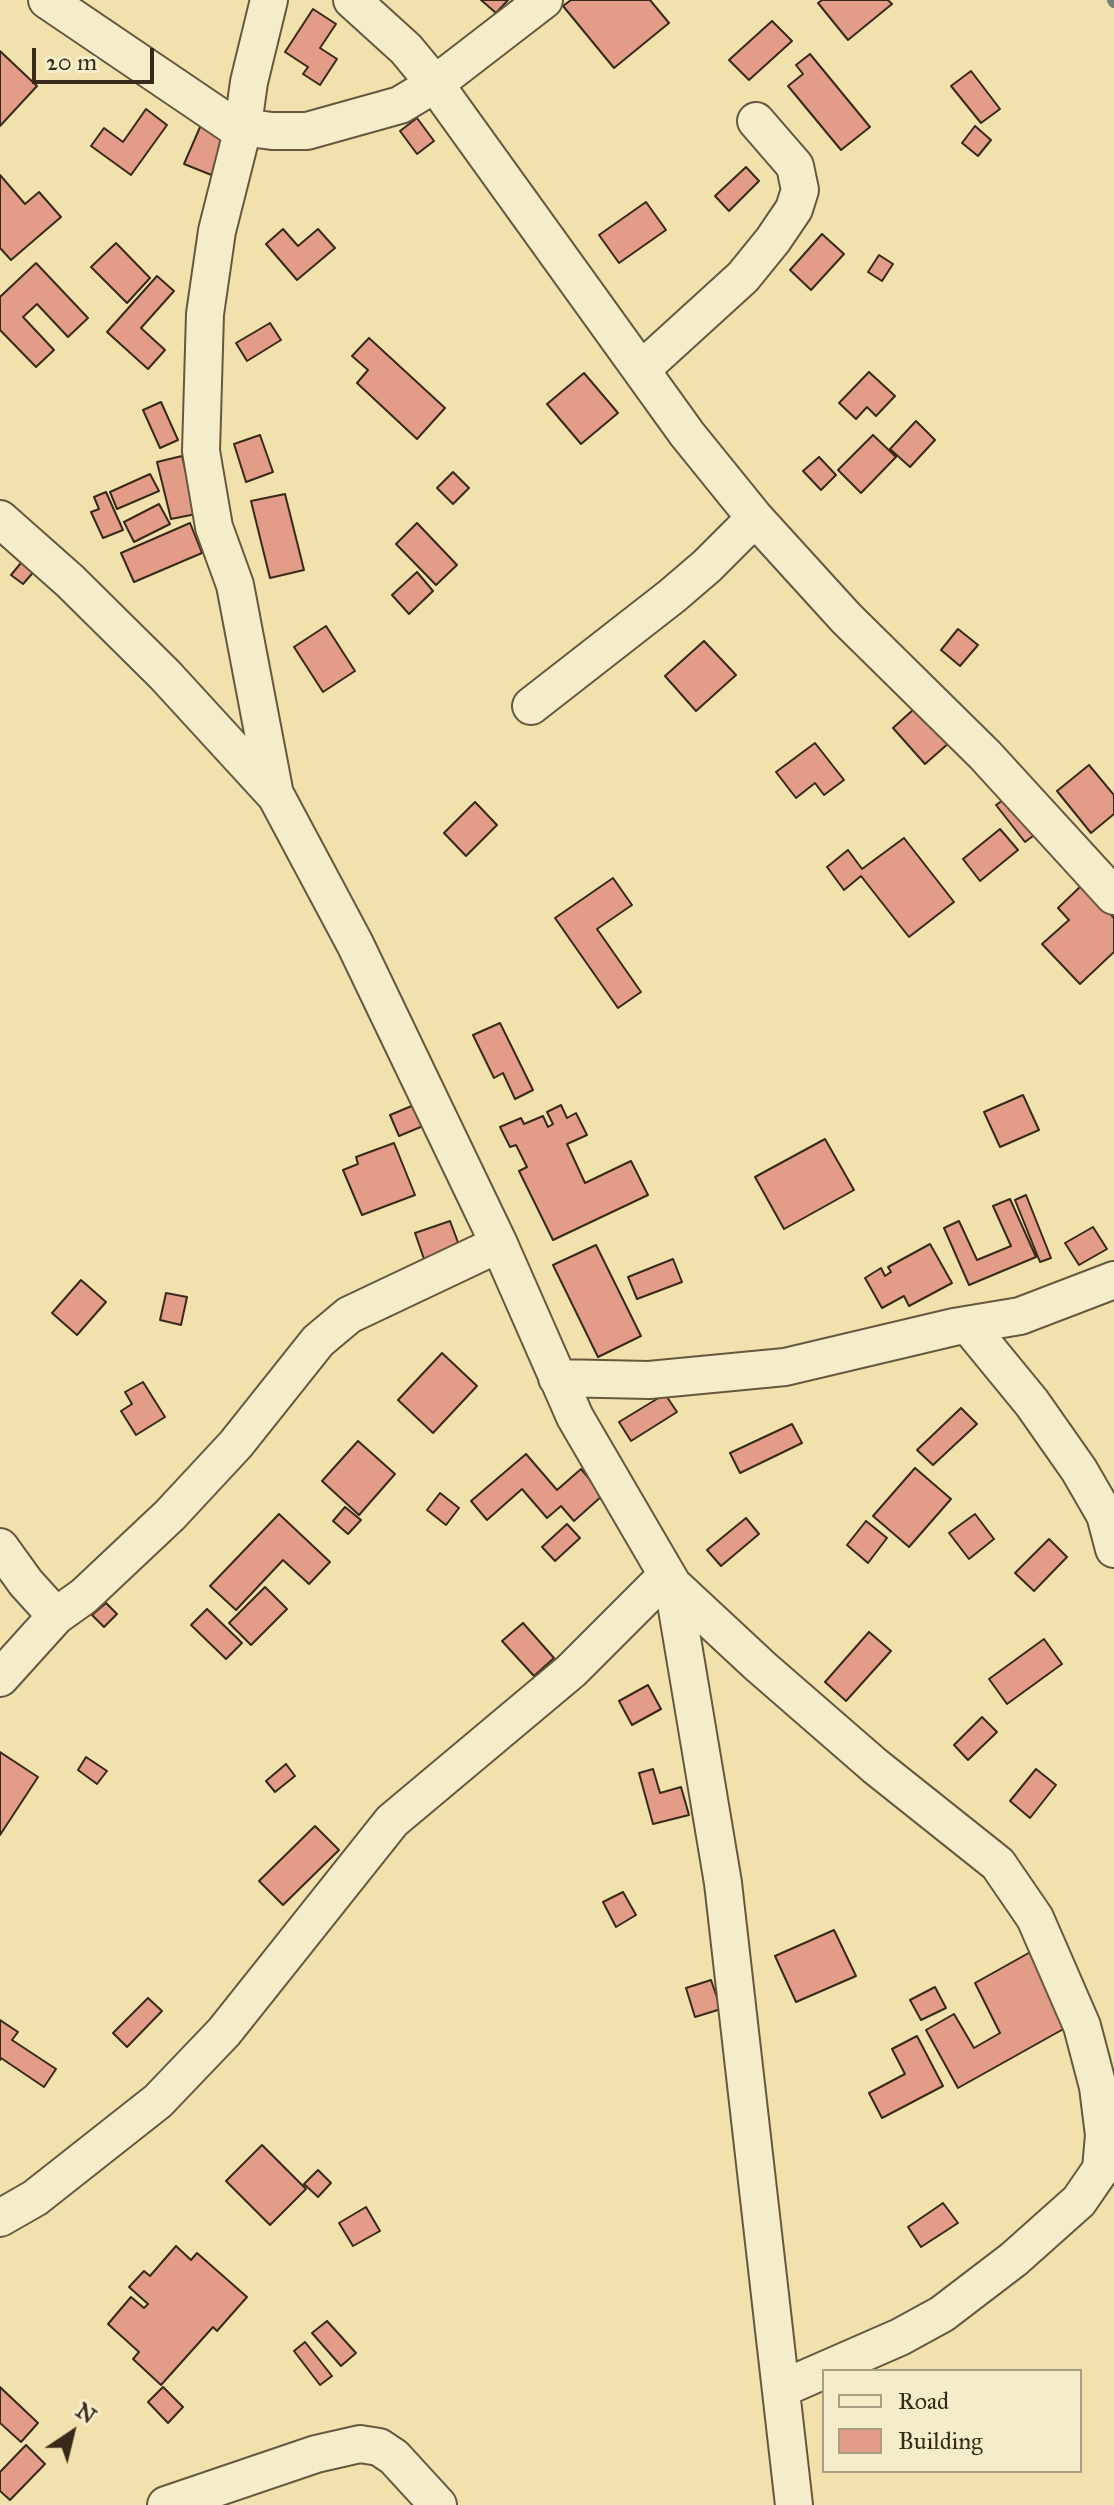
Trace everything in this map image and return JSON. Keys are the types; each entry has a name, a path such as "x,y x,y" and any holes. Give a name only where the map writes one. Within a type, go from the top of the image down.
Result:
{"street":[{"path":"47,0 242,130 272,131 307,131 400,105 435,84 544,0"},
{"path":"269,0 217,231 205,314 201,451 214,527 235,585 276,796"},
{"path":"352,0 406,49 435,84 687,434 755,518 846,618 985,755 1114,896"},
{"path":"642,369 743,277 794,209 800,190 795,166 756,121"},
{"path":"531,706 672,596 755,518"},
{"path":"0,519 70,581 165,675 276,796 355,944 499,1244 575,1417 670,1580 760,1666 875,1766 998,1864 1035,1918 1082,2026 1098,2087 1104,2135 1101,2169 1079,2201 1014,2259 942,2314 900,2337 827,2369"},
{"path":"0,1678 56,1616 84,1596 170,1515 236,1444 318,1341 349,1315 499,1244"},
{"path":"557,1378 649,1380 785,1367 1020,1316 1114,1280"},
{"path":"968,1325 1032,1403 1079,1470 1105,1515 1114,1549"},
{"path":"0,1547 26,1583 56,1616"},
{"path":"0,2218 35,2198 158,2101 224,2032 392,1821 571,1671 670,1580"},
{"path":"670,1580 723,1883 794,2505"},
{"path":"781,2389 822,2371"},
{"path":"166,2505 316,2454 360,2444 379,2447 394,2457 438,2505"}],"building":[{"path":"481,0 508,0 496,13"},
{"path":"571,0 650,0 669,23 614,68 563,6"},
{"path":"822,0 888,0 892,4 848,40 818,3"},
{"path":"313,9 336,24 320,48 337,59 320,85 303,74 308,67 285,52"},
{"path":"772,21 792,41 749,80 729,60"},
{"path":"0,51 37,86 0,126"},
{"path":"810,54 870,127 841,150 788,86 803,74 796,65"},
{"path":"971,71 1000,109 981,123 951,86"},
{"path":"146,109 167,125 131,175 91,146 104,128 123,142"},
{"path":"204,118 233,131 214,176 184,164"},
{"path":"417,118 434,141 417,154 400,131"},
{"path":"975,126 991,140 978,156 962,143"},
{"path":"746,167 759,181 729,211 715,196"},
{"path":"0,175 25,204 39,192 61,217 11,260 0,248"},
{"path":"646,202 666,230 619,263 599,235"},
{"path":"283,229 298,246 318,229 335,248 297,280 266,244"},
{"path":"822,234 844,254 811,290 790,270"},
{"path":"116,243 150,278 127,303 91,267"},
{"path":"879,255 893,264 882,281 868,272"},
{"path":"36,263 88,318 68,337 37,304 23,317 54,350 36,367 0,330 0,297"},
{"path":"157,276 174,291 141,328 165,350 148,369 107,332"},
{"path":"270,323 281,340 247,361 236,343"},
{"path":"369,338 445,408 417,439 357,383 368,370 352,356"},
{"path":"869,372 895,396 876,416 867,407 856,419 839,403"},
{"path":"584,373 618,413 581,444 547,404"},
{"path":"161,402 178,440 160,448 143,410"},
{"path":"916,421 935,440 910,467 890,449"},
{"path":"260,435 273,472 246,482 234,444"},
{"path":"873,435 896,457 861,493 838,470"},
{"path":"182,456 196,514 171,519 157,462"},
{"path":"819,457 836,475 821,490 803,471"},
{"path":"453,472 469,488 453,504 437,488"},
{"path":"150,474 159,491 117,509 110,492"},
{"path":"106,492 123,530 103,538 91,512 99,509 94,497"},
{"path":"285,494 304,570 270,578 251,501"},
{"path":"159,504 170,524 134,542 124,522"},
{"path":"190,523 202,553 134,582 121,553"},
{"path":"417,523 457,565 436,585 396,544"},
{"path":"25,558 37,568 23,584 11,575"},
{"path":"417,572 433,591 409,614 392,595"},
{"path":"326,626 355,671 323,692 294,647"},
{"path":"958,629 978,645 960,666 941,650"},
{"path":"704,641 736,675 696,711 665,676"},
{"path":"925,699 958,735 925,764 893,728"},
{"path":"815,743 844,780 824,795 815,783 796,798 776,772"},
{"path":"1089,765 1114,795 1114,814 1091,833 1057,791"},
{"path":"1013,793 1041,830 1025,842 996,805"},
{"path":"475,802 497,825 466,856 444,833"},
{"path":"1000,829 1018,850 980,881 963,859"},
{"path":"904,838 954,902 909,937 861,876 844,890 827,867 848,850 862,869"},
{"path":"613,878 632,905 597,929 641,992 618,1008 555,918"},
{"path":"1083,884 1114,918 1114,952 1080,984 1042,944 1069,920 1058,908"},
{"path":"500,1023 533,1090 515,1099 503,1073 494,1078 473,1035"},
{"path":"1023,1095 1039,1130 1000,1147 984,1112"},
{"path":"414,1105 423,1126 399,1136 390,1115"},
{"path":"561,1105 567,1118 576,1113 587,1135 567,1144 585,1183 631,1161 648,1195 553,1240 519,1171 527,1167 516,1145 510,1147 500,1127 521,1118 524,1124 543,1116 548,1127 553,1124 547,1112"},
{"path":"825,1139 854,1190 784,1229 755,1177"},
{"path":"394,1143 415,1195 362,1215 343,1170 358,1164 356,1157"},
{"path":"1026,1195 1051,1258 1040,1262 1015,1200"},
{"path":"1010,1199 1036,1257 969,1285 944,1228 959,1221 977,1260 1011,1246 993,1206"},
{"path":"450,1221 459,1245 424,1259 415,1233"},
{"path":"1093,1227 1107,1249 1079,1265 1065,1243"},
{"path":"930,1244 952,1283 909,1306 904,1296 882,1308 865,1278 881,1268 885,1276 891,1272 888,1267"},
{"path":"596,1245 641,1336 598,1357 553,1265"},
{"path":"673,1259 682,1282 637,1299 628,1277"},
{"path":"81,1280 106,1302 77,1335 52,1313"},
{"path":"166,1293 187,1297 181,1325 160,1320"},
{"path":"442,1353 477,1386 433,1433 398,1400"},
{"path":"143,1382 165,1417 136,1435 121,1411 132,1404 125,1392"},
{"path":"665,1394 677,1412 631,1441 619,1422"},
{"path":"961,1408 977,1424 933,1465 917,1450"},
{"path":"792,1424 802,1443 740,1473 730,1453"},
{"path":"358,1441 395,1474 359,1515 322,1481"},
{"path":"526,1454 557,1490 581,1469 603,1495 574,1521 561,1506 547,1518 522,1489 487,1520 471,1501"},
{"path":"915,1468 951,1499 909,1547 873,1516"},
{"path":"440,1493 459,1508 446,1525 427,1510"},
{"path":"345,1507 361,1520 348,1534 333,1521"},
{"path":"279,1514 330,1562 309,1584 283,1560 236,1610 210,1586"},
{"path":"975,1514 994,1539 969,1559 949,1533"},
{"path":"746,1518 759,1534 721,1566 707,1550"},
{"path":"866,1521 887,1538 868,1563 847,1545"},
{"path":"567,1524 580,1538 555,1561 542,1547"},
{"path":"1049,1539 1067,1557 1034,1591 1015,1573"},
{"path":"265,1587 287,1609 251,1645 229,1623"},
{"path":"106,1603 117,1614 104,1627 92,1615"},
{"path":"207,1609 242,1643 226,1659 191,1625"},
{"path":"523,1623 554,1658 534,1676 502,1641"},
{"path":"869,1632 891,1651 846,1701 825,1682"},
{"path":"1044,1639 1062,1664 1007,1704 989,1679"},
{"path":"648,1685 661,1709 632,1725 619,1701"},
{"path":"982,1717 997,1732 968,1760 954,1745"},
{"path":"0,1752 38,1777 0,1835"},
{"path":"86,1757 107,1771 97,1784 78,1770"},
{"path":"286,1764 295,1776 275,1792 266,1781"},
{"path":"653,1769 660,1793 681,1787 689,1815 653,1824 639,1773"},
{"path":"1036,1769 1056,1785 1030,1818 1010,1801"},
{"path":"315,1826 339,1850 283,1905 259,1881"},
{"path":"623,1892 636,1915 616,1927 603,1902"},
{"path":"834,1930 856,1976 796,2002 775,1956"},
{"path":"1034,1950 1055,1986 1047,1991 1067,2027 958,2088 926,2030 954,2014 974,2048 1000,2033 975,1983"},
{"path":"711,1980 721,2009 695,2017 686,1988"},
{"path":"935,1987 946,2008 921,2020 910,2000"},
{"path":"148,1998 162,2011 127,2047 113,2033"},
{"path":"0,2020 18,2032 12,2040 56,2069 44,2087 0,2060"},
{"path":"917,2036 943,2086 882,2118 869,2093 905,2074 892,2049"},
{"path":"262,2145 306,2189 270,2225 226,2181"},
{"path":"318,2170 331,2183 318,2197 304,2184"},
{"path":"943,2203 958,2223 921,2247 908,2227"},
{"path":"366,2207 380,2231 353,2246 339,2223"},
{"path":"176,2246 191,2260 197,2253 247,2297 217,2331 213,2327 161,2385 133,2359 139,2352 108,2324 131,2297 144,2308 148,2304 129,2287 144,2271 150,2276"},
{"path":"327,2321 356,2353 341,2366 312,2333"},
{"path":"305,2342 332,2376 320,2385 294,2351"},
{"path":"0,2387 38,2423 21,2442 0,2423"},
{"path":"163,2387 183,2407 168,2423 148,2402"},
{"path":"26,2445 45,2464 10,2500 0,2491 0,2472"}]}
